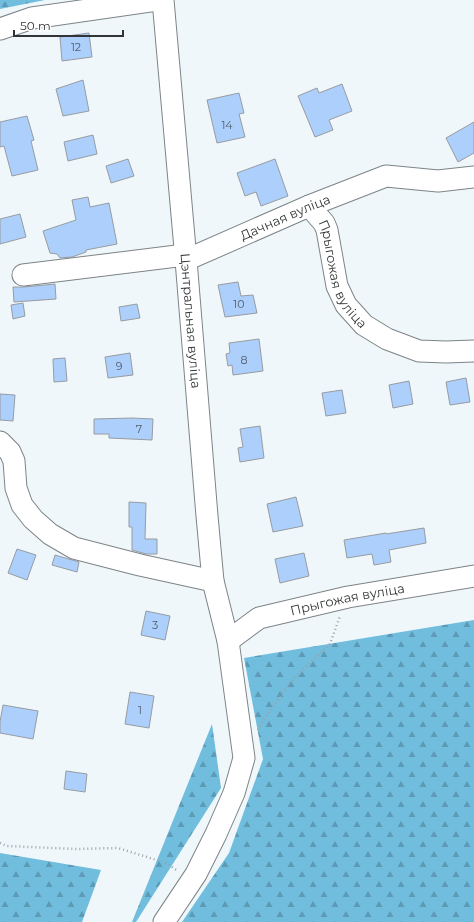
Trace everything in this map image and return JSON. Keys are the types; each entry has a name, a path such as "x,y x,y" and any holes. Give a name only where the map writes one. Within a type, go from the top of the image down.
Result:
{"street":[{"path":"0,29 32,18 157,0"},
{"name":"Цэнтральная вуліца","path":"163,0 186,258 206,516 213,582 228,641 244,758 234,793 216,834 191,881 164,922"},
{"name":"Дачная вуліца","path":"23,275 186,258 308,206 386,176 438,181 474,177"},
{"name":"Прыгожая вуліца","path":"308,206 324,223 327,230 337,286 346,305 364,325 387,339 419,351 474,351"},
{"path":"0,442 10,452 14,461 16,488 22,505 33,519 50,534 74,548 213,582"},
{"name":"Прыгожая вуліца","path":"228,641 259,618 348,597 474,576"}],"path":[{"path":"257,733 264,720 294,678 330,644 348,597"},
{"path":"0,844 7,846 76,849 118,848 166,863 191,881"}],"green space":[{"path":"0,0 45,0 0,9"},
{"path":"474,620 474,922 182,922 229,853 263,759 244,658"},
{"path":"212,724 221,788 136,922 132,922"},
{"path":"0,853 101,870 82,922 0,922"}],"building":[{"path":"89,33 92,57 62,61 60,37"},
{"path":"83,80 89,111 63,116 56,89"},
{"path":"342,84 352,111 329,120 333,130 315,137 298,96 317,88 319,93"},
{"path":"239,93 244,113 239,114 245,137 217,143 207,100"},
{"path":"27,116 34,140 31,141 38,170 12,176 4,146 0,147 0,122"},
{"path":"474,122 474,153 458,162 446,138"},
{"path":"93,135 97,154 68,161 64,142"},
{"path":"128,159 134,176 111,183 106,166"},
{"path":"275,159 288,196 261,206 256,192 245,196 237,173"},
{"path":"88,197 90,207 109,203 117,244 86,250 86,252 72,257 60,258 57,254 50,253 43,231 76,220 72,200"},
{"path":"20,214 26,237 0,244 0,219"},
{"path":"238,282 241,296 253,295 257,313 225,317 218,285"},
{"path":"55,284 56,299 14,302 13,287"},
{"path":"23,303 25,316 13,319 11,305"},
{"path":"137,304 140,318 121,321 119,307"},
{"path":"259,339 263,371 233,375 232,365 228,366 226,354 230,353 229,343"},
{"path":"130,353 133,375 108,378 105,357"},
{"path":"65,358 67,381 54,382 53,359"},
{"path":"466,378 470,402 450,405 446,382"},
{"path":"409,381 413,404 393,408 389,385"},
{"path":"342,390 346,413 326,416 322,393"},
{"path":"0,394 15,395 13,421 0,420"},
{"path":"94,419 153,419 152,440 109,438 109,434 94,434"},
{"path":"260,426 264,458 240,462 238,448 243,447 240,429"},
{"path":"296,497 303,526 273,532 267,504"},
{"path":"129,502 146,503 145,539 157,539 157,554 146,554 132,550 132,527 129,527"},
{"path":"424,528 426,543 389,550 391,562 374,565 372,554 347,558 344,540"},
{"path":"17,549 36,555 27,580 8,573"},
{"path":"304,553 309,576 280,583 275,559"},
{"path":"55,555 79,562 77,572 52,565"},
{"path":"146,611 170,616 165,640 141,635"},
{"path":"130,692 154,696 149,728 125,724"},
{"path":"3,705 38,711 33,739 0,733"},
{"path":"66,771 87,774 85,792 64,789"}]}
